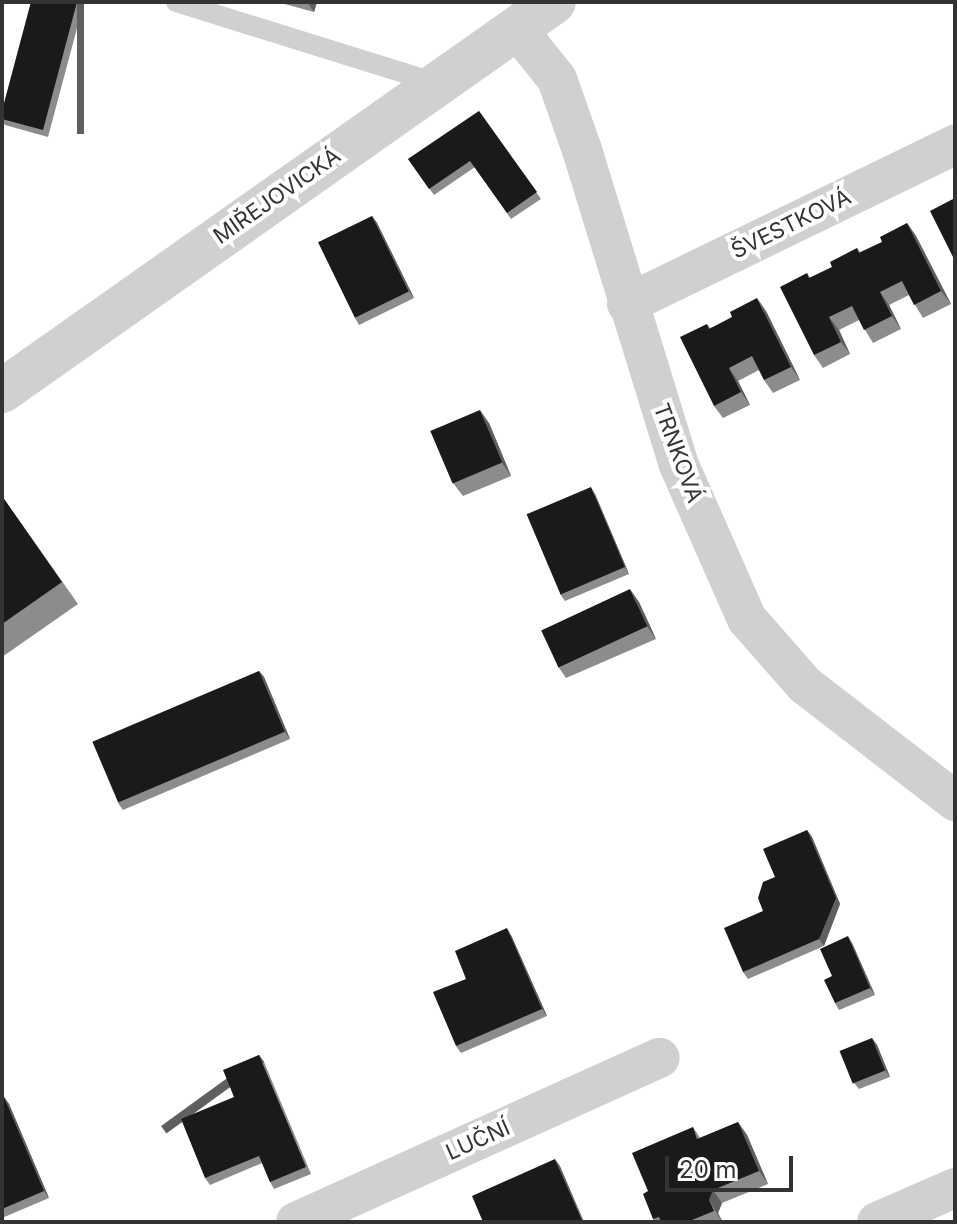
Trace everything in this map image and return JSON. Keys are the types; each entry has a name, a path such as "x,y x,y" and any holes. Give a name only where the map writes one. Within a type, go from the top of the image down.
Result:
{"street":[{"name":"MIŘEJOVICKÁ","path":"2,391 554,2"},
{"name":"TRNKOVÁ","path":"517,29 557,79 582,150 679,465 747,619 805,685 955,801"},
{"name":"ŠVESTKOVÁ","path":"627,304 955,145"},
{"name":"LUČNÍ","path":"296,1222 660,1058"},
{"path":"877,1222 955,1188"}],"lane":[{"path":"176,2 436,83"}],"building":[{"path":"31,2 77,2 43,130 2,119"},
{"path":"479,111 537,192 507,213 470,161 429,189 408,159"},
{"path":"955,198 955,261 930,211"},
{"path":"372,216 409,291 355,318 318,242"},
{"path":"907,223 941,291 914,305 902,281 880,292 892,316 864,330 852,306 829,317 841,342 814,355 780,287 807,273 809,278 832,267 830,262 857,248 859,253 882,242 880,237"},
{"path":"757,298 791,367 764,380 752,356 729,368 741,392 714,406 680,337 707,324 709,329 732,317 730,312"},
{"path":"480,410 502,462 453,484 430,431"},
{"path":"591,487 625,567 561,594 527,514"},
{"path":"2,496 62,582 2,624"},
{"path":"630,589 647,626 559,668 541,630"},
{"path":"259,671 285,732 118,802 92,742"},
{"path":"807,830 836,898 819,939 743,972 724,928 763,911 758,898 763,882 775,877 763,849"},
{"path":"507,928 542,1009 456,1046 433,992 466,979 455,951"},
{"path":"848,936 870,988 835,1003 824,980 832,976 820,949"},
{"path":"872,1038 885,1070 853,1084 840,1051"},
{"path":"259,1055 306,1167 270,1182 259,1156 205,1178 181,1119 234,1097 223,1070"},
{"path":"2,1098 44,1191 2,1209"},
{"path":"738,1122 759,1171 713,1190 709,1200 714,1211 687,1222 661,1222 659,1217 653,1219 643,1194 648,1191 632,1153 693,1127 697,1139"},
{"path":"555,1159 583,1222 483,1222 472,1196"}]}
